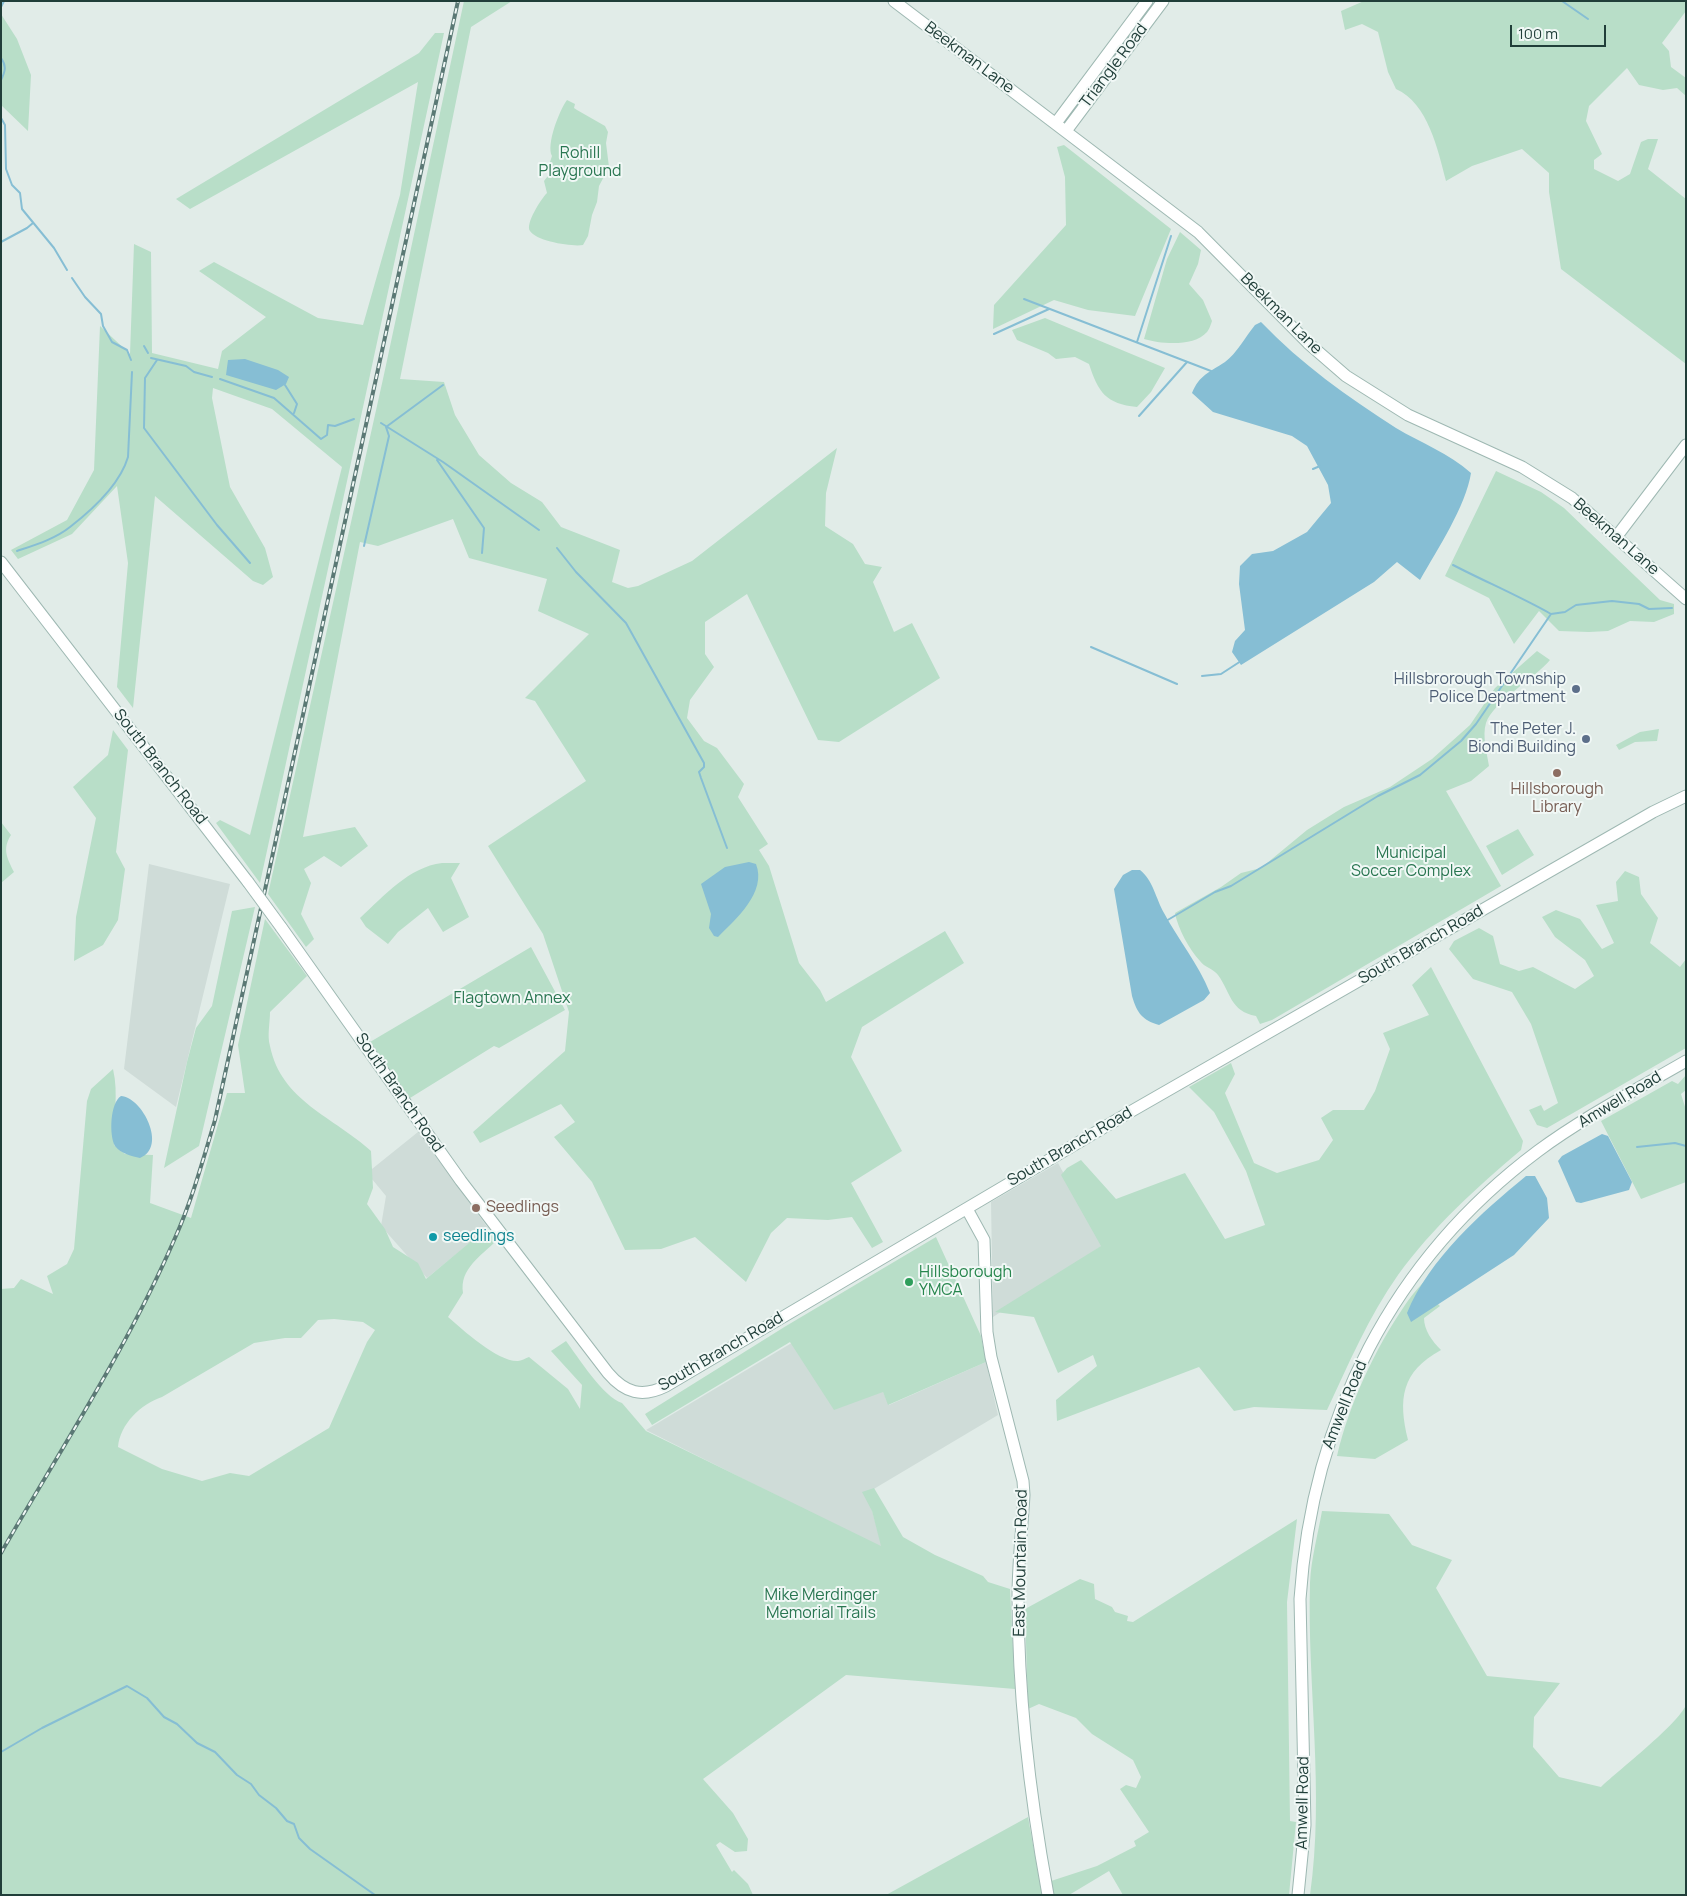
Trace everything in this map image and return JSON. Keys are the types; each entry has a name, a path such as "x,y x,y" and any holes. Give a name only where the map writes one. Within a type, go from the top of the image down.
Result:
{"street":[{"name":"Beekman Lane","path":"894,1 1198,232 1308,343 1346,376 1408,414 1538,476 1572,498 1686,599"},
{"name":"Triangle Road","path":"1056,123 1147,1"},
{"name":"Triangle Road","path":"1066,131 1163,1"},
{"path":"1617,536 1686,445"},
{"name":"South Branch Road","path":"1,562 248,882 461,1181 608,1373 620,1385 633,1392 648,1393 666,1386 1432,938 1652,812 1686,796"},
{"name":"Amwell Road","path":"1298,1895 1305,1825 1300,1616 1302,1569 1315,1490 1334,1426 1348,1388 1397,1300 1446,1236 1476,1204 1510,1173 1552,1141 1686,1060"},
{"name":"East Mountain Road","path":"967,1209 984,1240 987,1332 991,1357 1023,1481 1024,1495 1018,1581 1020,1664 1029,1775 1048,1895"}],"shaded area":[{"path":"149,864 230,884 176,1107 124,1069"},
{"path":"418,1132 488,1228 427,1278 381,1226 386,1196 367,1173"},
{"path":"1058,1163 1103,1245 993,1317 991,1202"},
{"path":"795,1341 883,1392 889,1405 986,1362 998,1415 867,1493 883,1549 646,1430"}],"green space":[{"path":"464,1 512,1 471,27 400,379 444,382 455,415 479,455 511,483 542,502 561,527 620,550 612,582 628,588 638,586 692,561 837,448 826,493 825,526 853,544 865,564 882,567 873,582 894,632 912,623 940,678 839,742 818,740 747,594 705,622 705,654 714,667 690,700 687,718 704,741 717,748 744,784 738,797 768,844 759,850 769,866 799,963 820,990 826,1002 945,931 964,963 862,1027 851,1057 902,1151 851,1183 883,1242 872,1248 852,1217 828,1220 787,1218 771,1233 746,1282 695,1237 661,1249 625,1250 592,1182 554,1137 575,1122 561,1104 480,1143 473,1132 565,1051 569,1012 543,934 488,846 586,781 535,701 525,698 589,634 538,611 547,579 469,558 453,519 378,546 360,542 303,837 355,827 368,846 341,867 324,856 304,869 311,883 301,914 314,939 306,947 268,894 383,379"},
{"path":"1364,1 1686,1 1686,11 1662,43 1669,51 1671,67 1686,78 1686,96 1677,88 1663,90 1639,85 1627,68 1589,106 1586,121 1602,154 1594,160 1594,169 1618,181 1630,174 1641,142 1648,139 1658,139 1648,169 1686,199 1686,364 1561,269 1549,192 1549,173 1522,149 1472,166 1446,181 1435,142 1424,116 1407,96 1396,89 1388,72 1378,32 1362,24 1345,30 1341,11"},
{"path":"1,14 17,39 31,75 28,131 1,105"},
{"path":"435,33 444,33 260,883 216,823 220,820 250,835 342,467 272,409 213,388 212,398 230,487 265,548 273,577 263,585 253,581 155,496 133,708 117,687 128,563 117,486 72,534 18,559 11,550 67,520 94,470 100,326 130,354 134,244 151,252 152,353 218,369 222,351 266,317 199,271 214,262 318,318 363,325 400,195 418,82 190,209 176,199 419,53"},
{"name":"Rohill Playground","path":"567,100 575,104 574,108 605,126 608,132 606,143 609,167 599,186 588,236 583,245 563,244 539,238 529,228 534,212 547,193 544,181 551,172 546,167 546,164 550,162 552,156 552,136 560,112"},
{"path":"1064,145 1171,229 1135,316 1088,310 1054,300 993,329 994,305 1066,225 1065,177 1057,147"},
{"path":"1180,232 1201,250 1198,264 1189,284 1203,300 1212,322 1207,332 1201,337 1186,342 1168,343 1144,339 1167,259"},
{"path":"1045,318 1165,368 1151,392 1137,407 1118,403 1105,395 1100,389 1089,364 1075,357 1056,359 1048,353 1017,340 1012,330"},
{"path":"1496,471 1541,492 1564,508 1660,600 1674,604 1674,614 1654,622 1630,621 1608,631 1589,632 1559,631 1539,611 1514,644 1489,598 1445,576"},
{"name":"Municipal Soccer Complex","path":"1537,651 1550,660 1505,699 1490,715 1486,723 1485,739 1489,766 1471,781 1446,791 1501,886 1272,1020 1260,1024 1256,1016 1247,1014 1236,1006 1218,975 1202,963 1184,939 1175,913 1221,887 1241,873 1261,868 1307,830 1344,807 1390,787 1432,759 1470,725 1495,688"},
{"path":"1659,729 1657,741 1635,742 1619,750 1616,745 1640,732"},
{"path":"113,730 128,750 116,852 125,869 118,920 103,945 74,961 76,917 96,818 73,787 108,755"},
{"path":"1,822 11,835 6,849 14,872 1,883"},
{"path":"1518,829 1534,855 1502,875 1486,846"},
{"path":"442,863 460,863 451,878 469,917 443,932 428,908 398,932 388,944 366,927 360,918 388,892 419,870"},
{"path":"1625,871 1639,877 1641,894 1658,918 1650,943 1680,967 1686,959 1686,1048 1547,1128 1537,1125 1529,1110 1541,1105 1544,1111 1558,1103 1531,1024 1512,992 1473,979 1449,949 1454,941 1479,928 1493,936 1500,964 1519,971 1533,967 1575,989 1594,976 1585,960 1555,937 1542,917 1556,910 1580,919 1602,949 1614,943 1596,905 1618,901 1616,882"},
{"path":"255,907 199,1146 164,1168 196,1028 212,1006 232,911"},
{"name":"Mike Merdinger Memorial Trails","path":"265,919 307,976 270,1012 269,1042 276,1065 285,1081 297,1094 371,1151 373,1188 367,1204 385,1229 393,1247 418,1263 426,1279 475,1238 490,1232 497,1240 478,1257 468,1270 464,1277 463,1293 448,1317 481,1344 501,1356 518,1361 529,1357 568,1389 580,1409 582,1385 551,1351 566,1341 599,1385 622,1403 646,1431 881,1546 872,1511 862,1492 874,1488 903,1537 935,1555 983,1576 988,1582 1010,1589 1015,1689 846,1675 703,1779 733,1813 748,1839 747,1851 735,1852 720,1842 716,1845 732,1872 734,1870 748,1884 753,1895 1,1895 1,1289 14,1288 21,1279 53,1294 47,1276 67,1264 74,1249 87,1101 91,1089 113,1069 116,1097 114,1145 125,1154 153,1155 150,1203 191,1218 227,1093 245,1093 238,1045","holes":["334,1319 363,1322 375,1330 367,1342 329,1428 249,1476 230,1473 202,1481 162,1469 118,1447 123,1430 139,1410 254,1343 285,1338 301,1338 318,1320"]},
{"name":"Flagtown Annex","path":"531,947 565,1010 499,1048 494,1046 410,1098 370,1042"},
{"path":"1431,967 1523,1141 1521,1150 1440,1225 1398,1275 1368,1324 1327,1410 1254,1407 1234,1411 1199,1367 1057,1421 1056,1400 1097,1366 1093,1355 1058,1373 1034,1317 995,1312 1101,1246 1061,1175 1067,1168 1081,1160 1116,1199 1185,1173 1225,1239 1265,1225 1246,1171 1214,1112 1189,1087 1231,1063 1235,1074 1225,1093 1254,1163 1277,1173 1319,1160 1333,1140 1321,1118 1333,1110 1364,1110 1375,1091 1390,1049 1383,1033 1429,1015 1412,985"},
{"path":"1686,1075 1686,1090 1681,1094 1686,1110 1686,1182 1641,1199 1601,1121 1672,1081 1678,1084"},
{"name":"Hillsborough YMCA","path":"936,1237 981,1336 986,1362 888,1405 883,1392 834,1410 790,1342 652,1425 645,1414 786,1326"},
{"path":"1440,1263 1428,1295 1440,1306 1424,1318 1425,1327 1429,1335 1441,1350 1428,1359 1410,1377 1406,1388 1403,1412 1408,1440 1375,1459 1337,1456 1348,1417 1373,1358 1405,1305"},
{"path":"1322,1511 1389,1514 1412,1545 1452,1560 1436,1588 1487,1676 1560,1683 1534,1717 1533,1747 1559,1777 1601,1787 1672,1724 1686,1705 1686,1895 1310,1895 1316,1817 1316,1778 1310,1583"},
{"path":"1297,1519 1287,1602 1290,1821 1296,1822 1289,1895 1123,1895 1109,1871 1069,1895 1053,1895 1051,1881 1097,1866 1136,1846 1134,1841 1149,1832 1120,1789 1126,1785 1136,1788 1141,1777 1133,1760 1092,1734 1076,1718 1039,1704 1028,1709 1025,1609 1080,1579 1094,1584 1095,1599 1112,1607 1115,1612 1128,1616 1127,1621 1133,1622"},
{"path":"1028,1817 1042,1895 886,1895"}],"water":[{"path":"1261,322 1292,352 1343,392 1396,428 1444,454 1471,473 1457,513 1420,580 1397,562 1374,582 1241,665 1232,652 1235,641 1245,630 1239,584 1240,566 1252,554 1273,551 1307,532 1331,503 1328,485 1307,446 1292,436 1213,412 1192,393 1198,382 1210,371 1229,359 1255,325"},
{"path":"245,359 278,370 289,377 286,384 276,390 226,375 228,360"},
{"path":"749,862 756,864 758,874 754,895 733,922 718,937 714,936 709,928 711,914 701,884 725,867"},
{"path":"1132,870 1140,870 1148,879 1164,913 1200,972 1210,993 1204,1000 1159,1025 1148,1021 1141,1015 1132,996 1114,889 1123,875"},
{"path":"121,1096 129,1098 137,1105 149,1123 152,1144 148,1152 140,1158 120,1151 113,1141 111,1127 113,1112 117,1100"},
{"path":"1602,1134 1608,1136 1632,1182 1629,1190 1581,1203 1576,1202 1558,1161 1562,1156"},
{"path":"1526,1176 1535,1176 1547,1198 1549,1218 1514,1255 1411,1322 1407,1313 1417,1293 1443,1255 1475,1221"}],"waterway":[{"path":"1,7 4,1"},
{"path":"1562,1 1588,19"},
{"path":"1,58 5,69 1,80"},
{"path":"1,118 5,125 6,169 12,185 20,193 22,209 54,248 67,270"},
{"path":"1,242 33,223"},
{"path":"1137,342 1171,236"},
{"path":"72,278 85,297 101,314 103,326 112,342 127,350 131,360"},
{"path":"1024,299 1211,371"},
{"path":"994,334 1049,309"},
{"path":"144,346 148,353"},
{"path":"151,358 186,366 194,372 212,377"},
{"path":"157,360 145,378 144,428 217,525 250,563"},
{"path":"1139,416 1187,362"},
{"path":"17,551 38,544 70,527 104,496 119,477 128,457 132,372"},
{"path":"220,379 274,398 321,439 327,435 328,425 335,426 354,419"},
{"path":"285,385 297,404 294,413"},
{"path":"364,546 389,436 386,427 443,385"},
{"path":"381,423 443,462 539,530"},
{"path":"437,460 484,528 482,553"},
{"path":"1313,469 1320,466"},
{"path":"557,548 576,572 626,623 704,763 704,767 699,772 727,848"},
{"path":"1453,565 1551,614"},
{"path":"1166,921 1215,892 1231,886 1378,796 1420,775 1461,741 1476,724 1551,614 1565,612 1576,605 1612,601 1639,604 1649,609 1672,608"},
{"path":"1091,647 1177,684"},
{"path":"1202,676 1221,674 1241,661"},
{"path":"1637,1147 1675,1143 1686,1146"},
{"path":"1,1752 42,1728 127,1686 147,1698 164,1717 177,1724 197,1743 215,1752 237,1775 251,1784 259,1795 276,1808 287,1821 294,1824 299,1838 310,1849 375,1895"}],"railway":[{"path":"1,1553 115,1358 156,1279 187,1209 215,1120 458,1"}],"place":[{"name":"Hillsbrorough Township Police Department","path":"1576,689"},
{"name":"The Peter J. Biondi Building","path":"1586,739"},
{"name":"Hillsborough Library","path":"1557,773"},
{"name":"Seedlings","path":"476,1208"},
{"name":"seedlings","path":"433,1237"},
{"name":"Hillsborough YMCA","path":"909,1282"}]}
